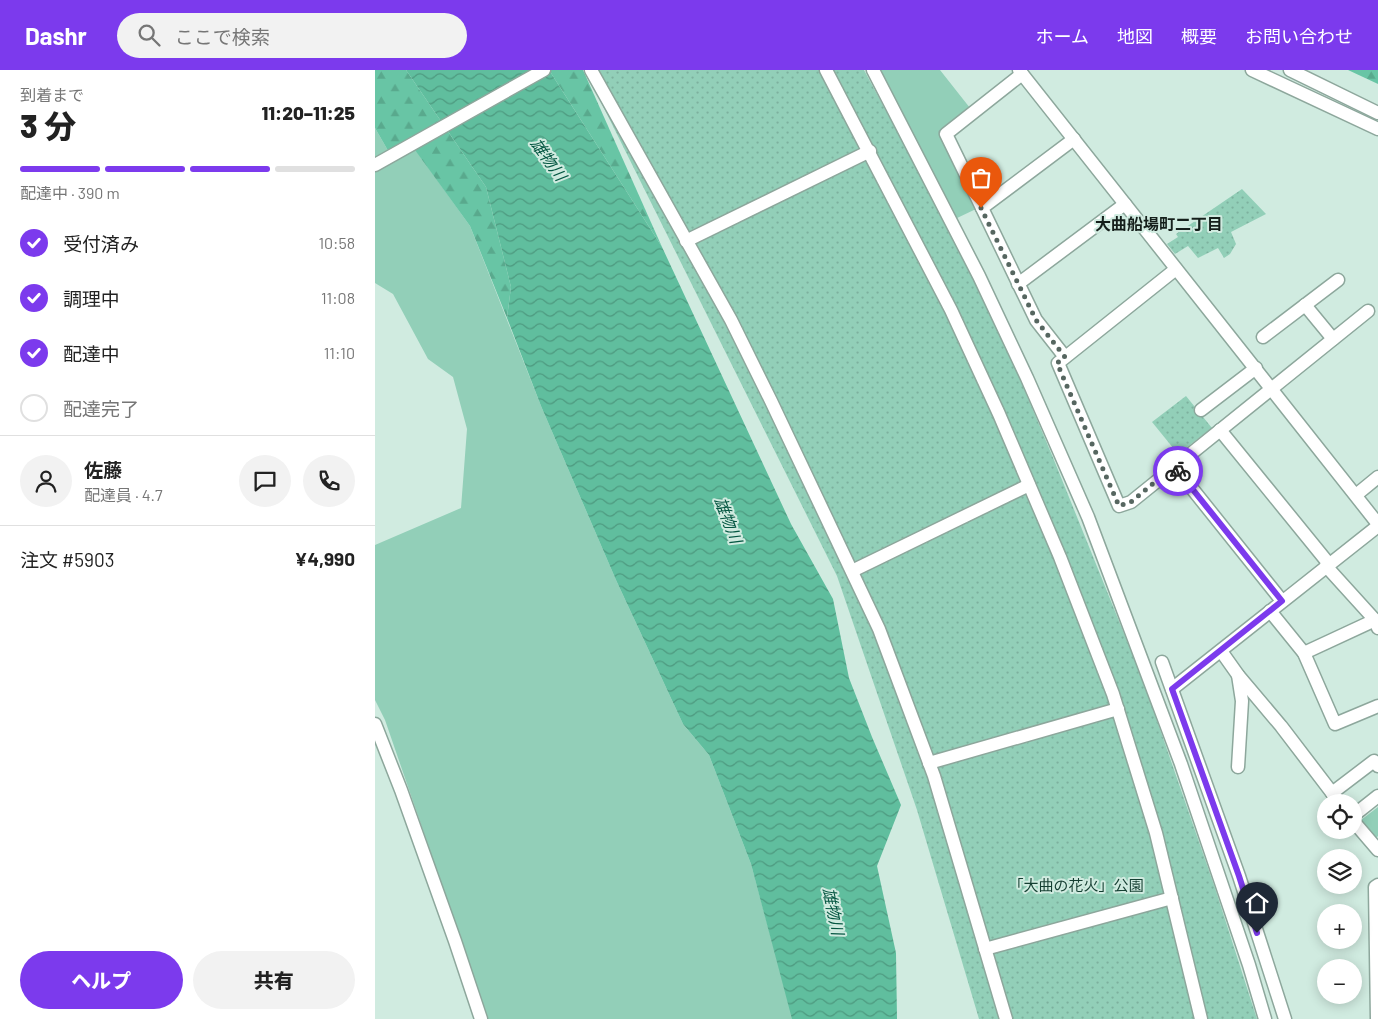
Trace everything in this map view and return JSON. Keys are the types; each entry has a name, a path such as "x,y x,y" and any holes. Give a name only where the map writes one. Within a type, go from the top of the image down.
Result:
{"street":[{"path":"375,165 544,70"},
{"path":"592,70 731,320 879,630 929,763 1005,1019"},
{"path":"826,70 951,310 999,414 1060,558 1117,709 1156,833 1201,1019"},
{"path":"873,70 979,276 1027,378 1088,517 1181,764 1246,956 1265,1019"},
{"path":"1252,70 1375,129"},
{"path":"1290,70 1378,113"},
{"path":"1065,357 1036,320 946,134 1020,72 1256,368 1378,525 1172,689"},
{"path":"981,208 1074,139"},
{"path":"686,241 869,151"},
{"path":"1018,284 1125,204"},
{"path":"1176,269 1057,363 1119,506 1131,502 1368,310"},
{"path":"1263,337 1338,280"},
{"path":"1305,305 1333,339"},
{"path":"1201,410 1256,368"},
{"path":"1220,430 1376,624 1304,653"},
{"path":"1174,466 1282,601"},
{"path":"1356,495 1378,477"},
{"path":"852,571 1029,484"},
{"path":"1270,611 1304,653 1335,724 1378,706"},
{"path":"1221,651 1332,794"},
{"path":"1161,662 1239,876 1285,1019"},
{"path":"1238,675 1242,701 1238,767"},
{"path":"929,763 1117,709"},
{"path":"375,724 408,809 481,1019"},
{"path":"1339,794 1374,761 1378,766"},
{"path":"1362,809 1378,796"},
{"path":"1362,831 1378,850"},
{"path":"1377,1019 1375,887 1378,885"},
{"path":"985,949 1172,898"}],"green space":[{"path":"375,70 406,70 486,187 511,287 507,318 470,226 415,150 394,161 375,128"},
{"path":"549,70 583,70 662,247"},
{"name":"「大曲の花火」公園","path":"585,70 864,70 955,239 1015,367 1054,460 1144,683 1215,888 1257,1019 979,1019 917,810 837,576"},
{"path":"880,70 940,70 970,108 940,133 976,209 955,219"},
{"path":"1348,70 1378,70 1378,84"},
{"path":"375,128 394,161 415,149 470,226 541,406 616,580 683,724 709,755 751,864 793,1019 488,1019 385,720 375,700 375,545 461,508 467,429 453,377 428,359 393,294 375,283"},
{"path":"1242,189 1266,214 1231,232 1236,244 1230,254 1224,258 1218,248 1198,258 1188,246 1175,254 1167,244 1178,237 1176,234"},
{"path":"1186,396 1212,428 1178,454 1152,422"},
{"path":"1378,807 1378,836 1375,839 1362,821 1362,819"}],"water":[{"name":"雄物川","path":"406,70 549,70 662,247 791,524 833,599 849,678 901,805 877,866 896,953 897,1019 792,1019 751,864 709,755 683,724 616,580 541,406 507,318 511,287 486,187"}],"way so far":[{"path":"981,208 1036,320 1065,357 1057,363 1119,506 1131,502 1174,466 1178,471"}],"district":[{"name":"大曲船場町二丁目","path":"1159,223"}],"route":[{"path":"1178,471 1282,601 1172,689 1239,876 1257,933"}]}
